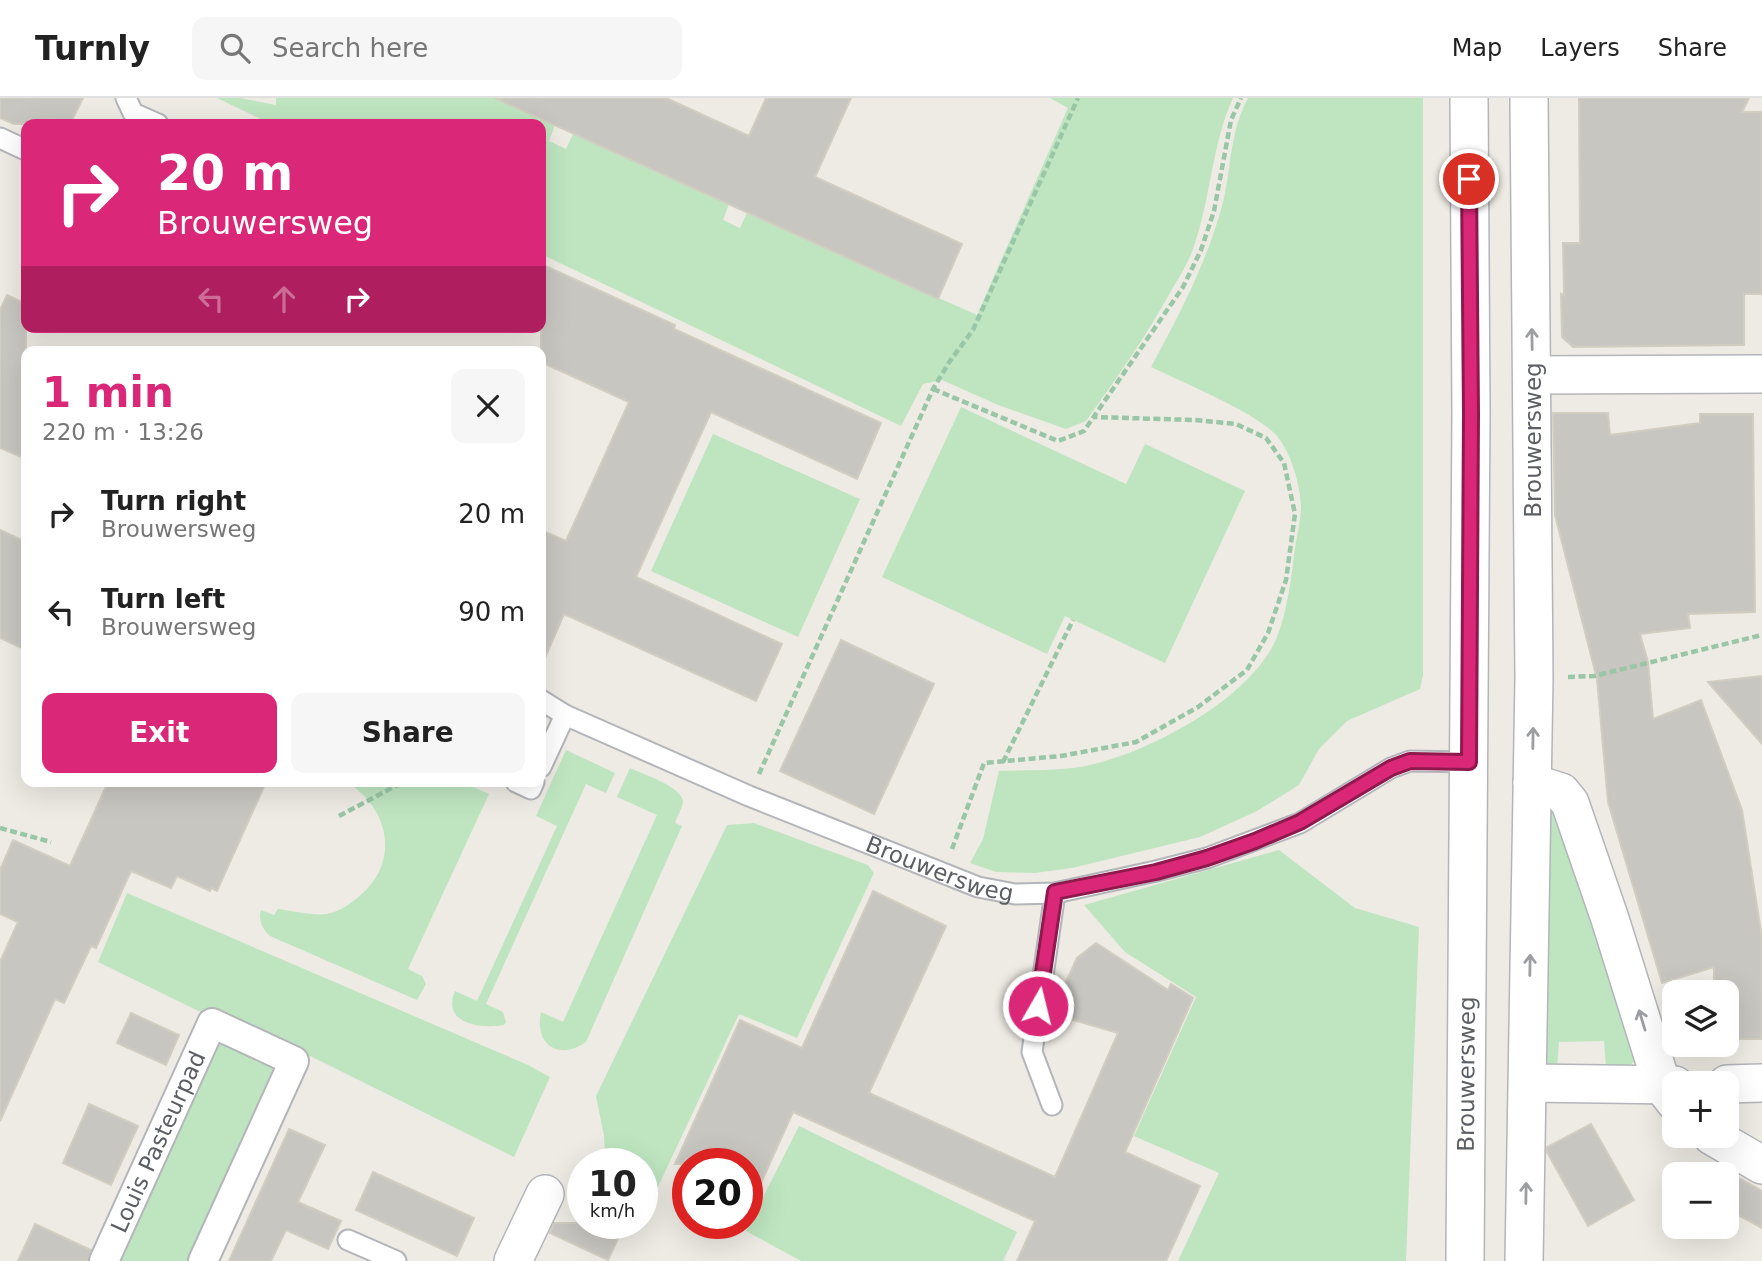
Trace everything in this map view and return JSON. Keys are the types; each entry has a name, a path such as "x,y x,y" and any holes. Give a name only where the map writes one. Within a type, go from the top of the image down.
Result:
{"street":[{"name":"Brouwersweg","path":"1465,1261 1471,400 1469,98"},
{"name":"Brouwersweg","path":"1524,1261 1534,678 1529,98"},
{"path":"1532,375 1762,374"},
{"path":"1532,783 1561,792 1570,803 1663,1071"},
{"name":"Louis Pasteurpad","path":"104,1261 212,1023 294,1061 203,1261"},
{"path":"1529,1083 1662,1090"},
{"path":"1739,1084 1762,1083"},
{"path":"1733,1148 1762,1165"},
{"path":"513,1261 545,1194"}],"lane":[{"path":"126,98 133,113 147,119"},
{"path":"0,138 21,148"},
{"name":"Brouwersweg","path":"546,703 565,715 749,796 944,873 997,892 1014,894 1055,892 1156,872 1207,858 1300,822 1391,768 1410,761 1469,762"},
{"path":"546,756 565,715"},
{"path":"1052,1105 1032,1052 1055,892"},
{"path":"348,1240 396,1261"}],"path":[{"path":"761,769 933,390 973,330 1078,98"},
{"path":"933,390 1058,441 1084,431 1183,287 1201,250 1214,211 1231,120 1241,98"},
{"path":"944,873 984,763 1060,756 1136,742 1198,707 1247,670 1268,633 1286,580 1295,514 1284,463 1266,438 1236,424 1094,417"},
{"path":"1003,762 1073,620"},
{"path":"1534,678 1594,676 1762,635"},
{"path":"339,817 394,787"},
{"path":"0,828 51,842"}],"green space":[{"path":"217,98 240,98 276,105 276,98 495,98 542,119 261,119"},
{"path":"1050,98 1233,98 1220,133 1200,225 1188,262 1141,341 1086,421 1066,429 998,405 942,380 923,384 901,426 546,256 546,121 555,125 549,141 566,149 573,134 729,204 723,220 740,228 747,213 977,315 1068,108"},
{"path":"1248,98 1423,98 1423,675 1420,689 1347,721 1319,749 1299,785 1257,811 1200,837 1072,868 1035,873 996,872 970,863 983,839 999,771 1073,768 1099,763 1160,740 1219,704 1244,683 1264,660 1281,627 1289,593 1301,511 1297,479 1287,451 1277,436 1253,418 1218,398 1151,367 1190,292 1214,233 1224,199 1237,126"},
{"path":"961,407 1126,484 1145,444 1245,491 1165,663 1065,616 1047,654 882,577"},
{"path":"713,434 860,499 798,637 651,571"},
{"path":"566,750 615,773 606,793 586,784 486,1004 503,1012 506,1022 504,1025 485,1026 466,1022 454,1011 452,1002 455,991 477,1001 557,826 536,816"},
{"path":"630,768 676,790 683,803 675,823 682,826 586,1042 576,1048 558,1050 545,1041 541,1033 541,1012 563,1022 657,815 617,797"},
{"path":"353,787 473,787 489,794 408,969 422,976 426,984 417,1000 270,936 261,924 261,910 274,915 278,909 327,914 346,906 370,885 384,855 385,839 374,808"},
{"path":"1546,802 1559,807 1637,1059 1629,1066 1606,1067 1604,1041 1559,1042 1557,1068 1546,1064"},
{"path":"754,823 868,865 874,873 797,1038 739,1014 676,1148 672,1148 672,1157 658,1187 658,1148 605,1148 596,1096 727,825"},
{"path":"1279,850 1355,908 1419,927 1406,1261 1178,1261 1219,1173 1134,1136 1196,997 1125,952 1084,905"},
{"path":"127,893 528,1065 550,1077 514,1157 294,1048 197,1261 110,1261 219,1021 98,962"},
{"path":"799,1126 1017,1232 1003,1261 801,1261 761,1239 763,1239 763,1197"}],"building":[{"path":"0,98 83,98 72,119 21,119 21,124 14,124 0,118"},
{"path":"495,98 666,98 749,136 766,98 851,98 815,177 962,244 938,299"},
{"path":"1579,98 1749,98 1742,112 1762,112 1762,294 1744,294 1744,345 1573,347 1562,337 1563,243 1580,243"},
{"path":"546,266 675,325 674,329 881,423 857,479 711,412 636,577 782,644 756,701 564,614 546,655 546,532 566,541 629,402 546,364 546,346 541,346 541,333 546,333"},
{"path":"7,295 21,302 21,333 26,333 26,346 21,346 21,457 0,448 0,310"},
{"path":"1553,413 1608,413 1610,435 1700,423 1700,414 1753,414 1755,612 1688,614 1690,628 1640,634 1648,662 1653,719 1701,700 1742,810 1762,938 1762,1039 1739,1039 1739,980 1714,980 1714,967 1672,980 1662,980 1662,983 1608,802 1597,679 1555,515"},
{"path":"0,530 21,540 21,648 0,638"},
{"path":"841,640 934,684 874,814 780,771"},
{"path":"1762,676 1762,744 1708,682"},
{"path":"106,787 264,787 217,891 211,888 210,891 177,876 171,888 131,871 96,948 91,946 64,1003 55,999 0,1121 0,962 18,922 0,914 0,870 13,840 70,866"},
{"path":"873,891 946,926 869,1093 1055,1177 1118,1033 1063,1017 1061,993 1077,958 1096,943 1168,990 1171,984 1193,998 1125,1152 1200,1186 1166,1261 1017,1261 1035,1221 793,1112 763,1179 763,1148 682,1148 740,1020 802,1048"},
{"path":"131,1013 179,1035 166,1065 117,1043"},
{"path":"89,1104 138,1126 111,1185 63,1163"},
{"path":"1591,1124 1634,1200 1588,1226 1547,1152 1547,1147"},
{"path":"289,1129 325,1145 298,1202 341,1221 328,1249 286,1230 271,1261 229,1261"},
{"path":"373,1172 474,1218 457,1256 356,1210"},
{"path":"1739,1178 1762,1191 1762,1228 1739,1216"},
{"path":"554,1223 567,1223 567,1239 618,1239 608,1260 550,1233"},
{"path":"35,1224 91,1250 88,1261 18,1261"}],"route":[{"path":"1038,1006 1055,892 1156,872 1255,841 1300,822 1391,768 1410,761 1469,762 1469,179"}]}
